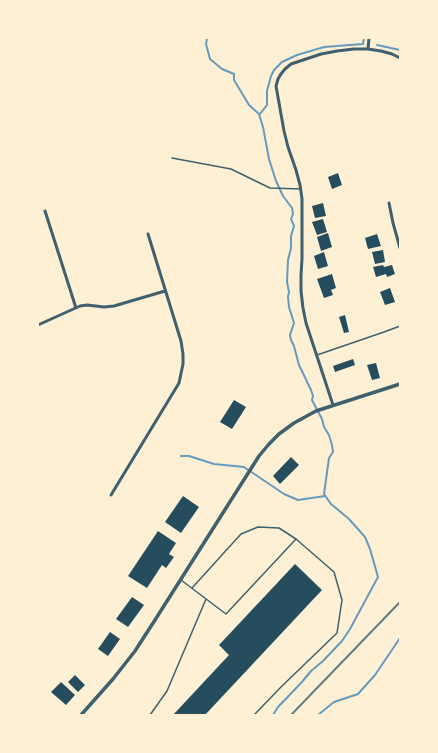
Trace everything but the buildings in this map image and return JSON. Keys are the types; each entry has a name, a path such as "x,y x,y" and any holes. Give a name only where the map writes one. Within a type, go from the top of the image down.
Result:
{"street":[{"path":"368,49 369,38"},
{"path":"333,405 306,324 303,308 301,291 301,189 284,131 276,86 281,74 291,64 320,54 354,49 368,49 381,51 400,58"},
{"path":"390,203 393,223 400,248"},
{"path":"45,211 76,308"},
{"path":"111,495 179,383 183,364 181,341 148,234"},
{"path":"38,325 76,308 87,305 104,307 114,306 165,291"},
{"path":"81,715 113,679 135,651 268,444 294,423 310,414 333,405 400,384"}],"lane":[{"path":"172,158 231,170 270,188 301,189"},
{"path":"316,355 400,326"},
{"path":"192,588 241,534 258,527 279,528 296,539 334,572 342,600 338,633 254,715"},
{"path":"181,580 226,614 296,539"},
{"path":"150,715 167,691 206,599"}],"waterway":[{"path":"207,38 206,44 210,59 222,69 234,74 234,80 249,105 259,114 269,159 276,181 283,196 292,208 293,214 291,219 294,226 291,236 287,282 289,307 294,323 290,335 299,365 311,390 313,396 312,400 322,419 332,445 333,452 329,458 324,494 331,504 349,519 365,537 378,577 342,641 311,671 278,707 273,715"},
{"path":"260,114 267,105 267,91 271,76 274,70 282,62 297,55 324,47 363,44 364,38"},
{"path":"377,45 400,50"},
{"path":"181,456 189,456 214,464 244,467 284,494 298,500 325,496"},
{"path":"318,715 334,702 358,694 375,675 400,638"}],"railway":[{"path":"291,715 400,602"}]}
